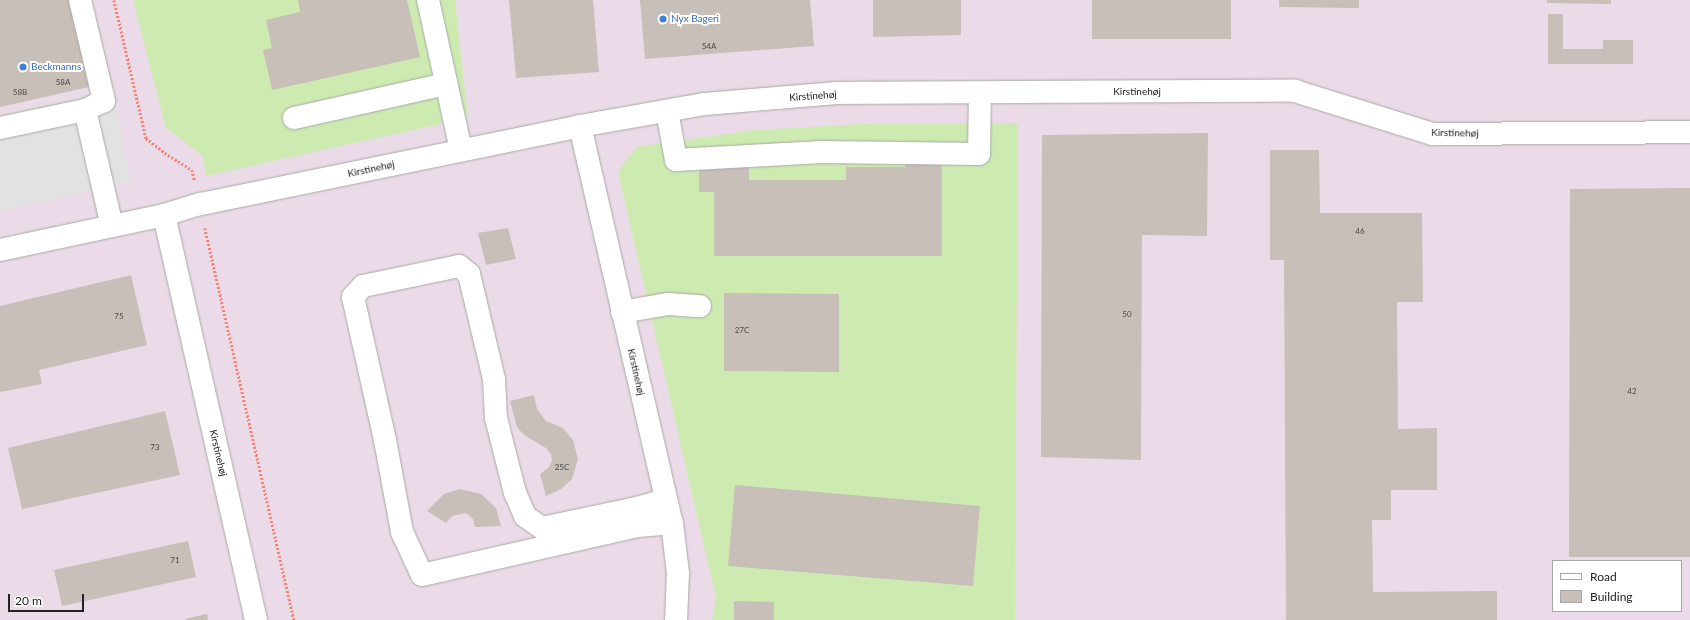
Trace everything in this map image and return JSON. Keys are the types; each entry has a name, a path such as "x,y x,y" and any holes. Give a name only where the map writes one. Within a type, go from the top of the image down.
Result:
{"street":[{"path":"0,128 86,110 104,101 80,0"},
{"path":"428,0 461,150"},
{"path":"294,118 446,84"},
{"name":"Kirstinehøj","path":"0,250 164,215 201,204 580,126 705,104 837,93 1295,91 1432,134 1690,132"},
{"path":"668,111 676,160 822,152 979,154 980,93"},
{"path":"86,110 112,226"},
{"name":"Kirstinehøj","path":"580,126 672,523 678,573 676,620"},
{"name":"Kirstinehøj","path":"164,215 256,620"},
{"path":"666,500 632,509 542,528 525,516 515,493 496,418 494,380 469,274 459,266 363,286 353,297 385,440 402,532 422,575 638,526 672,523"},
{"path":"622,312 668,304 700,306"}],"path":[{"path":"114,0 146,138 168,155 192,170 201,204 212,263 294,620"}],"shaded area":[{"path":"0,0 1690,0 1690,620 0,620"},
{"path":"112,90 131,182 0,211 0,114"}],"green space":[{"path":"133,0 455,0 468,118 206,176 203,156 166,128"},
{"path":"1018,123 1015,620 712,620 716,598 618,172 636,147 756,130 861,124"}],"building":[{"path":"0,0 70,0 89,87 0,107"},
{"path":"298,0 407,0 420,57 272,90 263,50 272,48 266,20 300,12"},
{"path":"509,0 593,0 599,72 516,78"},
{"path":"640,0 810,0 814,46 645,59"},
{"path":"873,0 961,0 961,35 873,37"},
{"path":"1092,0 1231,0 1231,39 1092,39"},
{"path":"1279,0 1359,0 1359,8 1279,7"},
{"path":"1547,0 1611,0 1611,4 1547,3"},
{"path":"1548,14 1563,14 1563,49 1603,49 1603,40 1633,40 1633,64 1548,64"},
{"path":"1208,133 1207,236 1142,235 1141,460 1041,457 1042,135"},
{"path":"1270,150 1319,150 1320,213 1422,213 1423,302 1397,302 1398,429 1437,428 1437,490 1391,490 1391,520 1372,520 1373,592 1497,591 1497,620 1286,620 1284,260 1270,260"},
{"path":"905,161 942,161 942,256 714,256 714,192 699,192 699,167 749,167 749,180 846,180 846,167 905,167"},
{"path":"1690,188 1690,557 1569,557 1570,189"},
{"path":"508,228 516,259 486,265 478,233"},
{"path":"131,275 147,345 39,370 42,384 0,392 0,306"},
{"path":"724,293 839,294 839,372 724,371"},
{"path":"534,395 537,409 546,421 563,428 573,440 578,459 572,479 561,489 546,496 540,474 548,468 552,461 551,454 546,448 524,435 517,427 510,401"},
{"path":"165,411 180,475 22,509 8,448"},
{"path":"735,485 980,506 973,586 728,566"},
{"path":"460,489 481,494 496,508 501,526 475,527 473,519 466,513 452,516 446,523 427,511 444,494"},
{"path":"188,541 196,577 62,606 54,570"},
{"path":"734,601 774,602 774,620 734,620"},
{"path":"207,614 208,620 185,620 185,619"}],"place":[{"name":"Nyx Bageri","path":"663,19"},
{"name":"Beckmanns","path":"23,67"}]}
